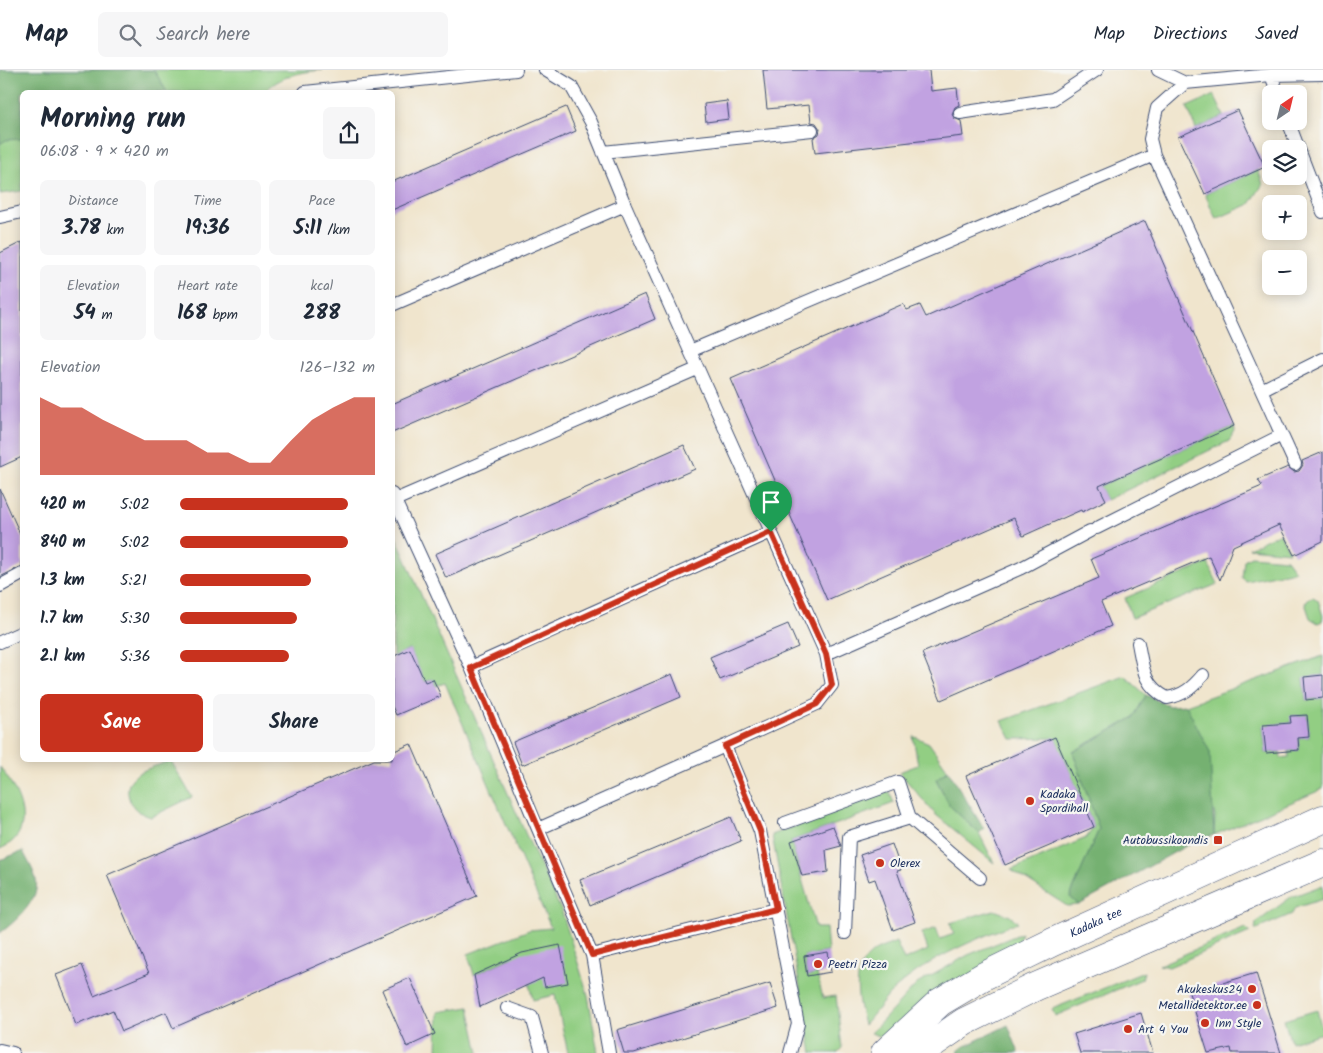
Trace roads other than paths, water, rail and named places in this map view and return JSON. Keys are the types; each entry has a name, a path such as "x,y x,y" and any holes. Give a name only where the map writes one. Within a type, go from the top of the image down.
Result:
{"main road":[{"name":"Kadaka tee","path":"884,1053 940,1002 984,976 1053,942 1323,819"},
{"path":"919,1053 964,1022 1035,987 1323,863"},
{"path":"1101,959 1095,944 1108,917"},
{"path":"1035,987 1049,963 1053,942"}],"lane":[{"path":"324,90 516,70"},
{"path":"538,829 817,704 832,685 826,654 697,369 591,122 571,86 545,70"},
{"path":"960,113 1053,99 1097,70"},
{"path":"1158,70 1185,83 1271,74 1323,74"},
{"path":"1271,74 1275,85"},
{"path":"1185,83 1157,108 1150,139 1154,155 1263,389 1295,464"},
{"path":"603,152 812,130"},
{"path":"1291,130 1323,212"},
{"path":"690,351 1154,155"},
{"path":"395,304 625,205"},
{"path":"0,217 20,212"},
{"path":"1263,389 1323,359"},
{"path":"395,497 697,369"},
{"path":"826,654 1021,568 1282,435"},
{"path":"395,499 471,668 592,955 609,1053"},
{"path":"471,668 771,532"},
{"path":"0,586 20,575"},
{"path":"0,642 20,633"},
{"path":"1138,643 1149,685 1167,698 1188,691 1203,675"},
{"path":"725,746 760,831 798,1024 790,1053"},
{"path":"785,823 898,782 910,818 980,878"},
{"path":"845,933 849,837 910,818"},
{"path":"592,955 776,909"},
{"path":"507,1008 532,1016 542,1053"},
{"path":"0,1050 13,1053"}],"place":[{"name":"Kadaka Spordihall","path":"1030,801"},
{"name":"Autobussikoondis","path":"1218,840"},
{"name":"Olerex","path":"880,863"},
{"name":"Peetri Pizza","path":"818,964"},
{"name":"Akukeskus24","path":"1252,989"},
{"name":"Metallidetektor.ee","path":"1257,1005"},
{"name":"Inn Style","path":"1205,1023"},
{"name":"Art 4 You","path":"1128,1029"}]}
